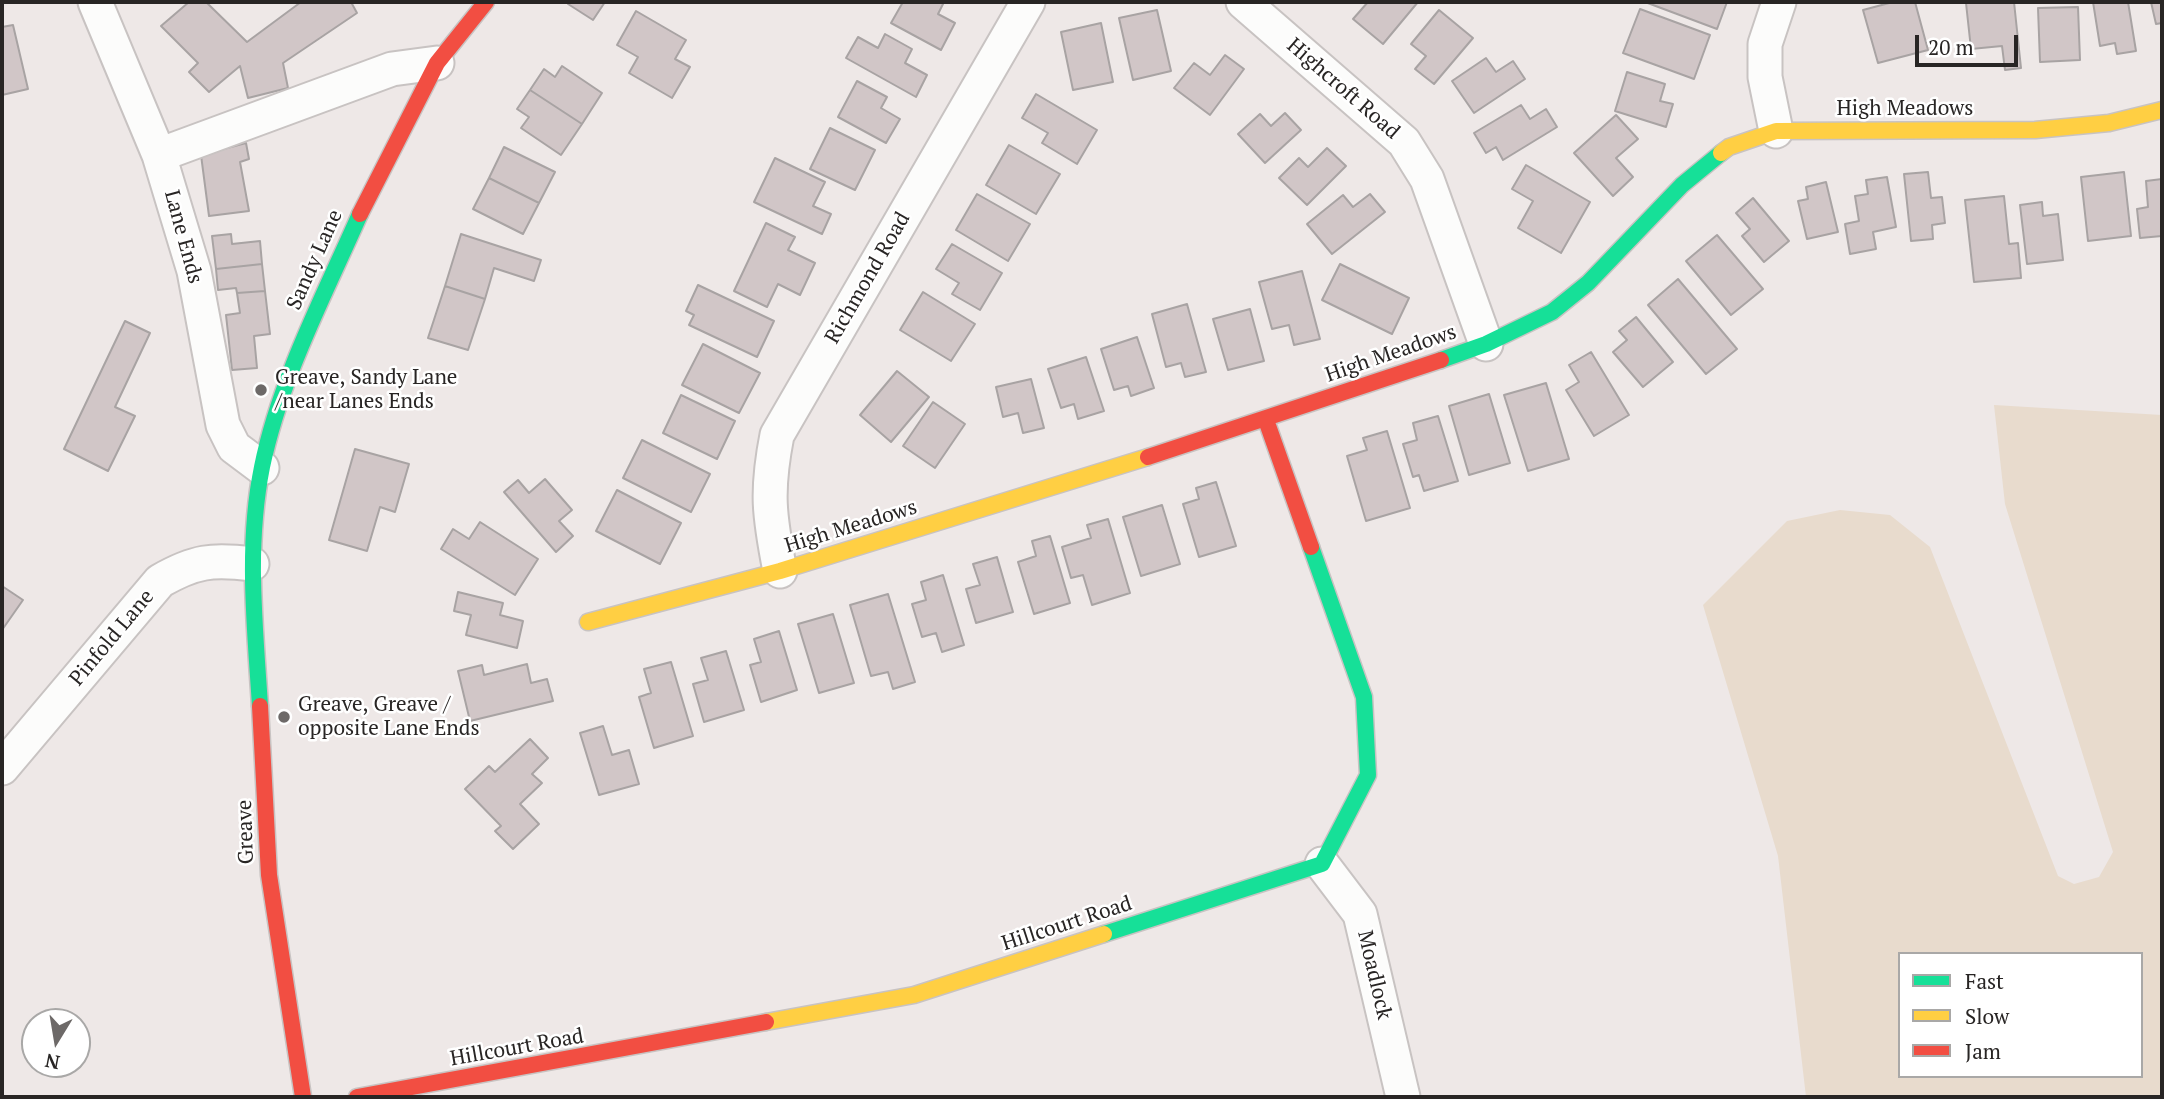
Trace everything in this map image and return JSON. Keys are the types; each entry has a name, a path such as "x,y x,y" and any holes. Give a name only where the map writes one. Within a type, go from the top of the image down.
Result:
{"street":[{"name":"Lane Ends","path":"95,2 159,155 194,271 223,425 234,447 262,468"},
{"name":"Sandy Lane","path":"252,564 262,468 284,389 305,335 361,211 437,63 486,2"},
{"name":"Richmond Road","path":"780,571 770,519 769,493 777,435 1028,2"},
{"name":"Highcroft Road","path":"1243,2 1404,142 1427,179 1486,344"},
{"path":"1776,131 1765,77 1765,44 1779,2"},
{"path":"159,155 392,69 437,63"},
{"name":"High Meadows","path":"588,622 780,571 1266,420 1486,344 1552,312 1682,185 1729,147 1776,131 2035,130 2109,123 2162,110"},
{"path":"1266,420 1364,697 1368,775 1322,864"},
{"name":"Pinfold Lane","path":"2,768 160,581 186,566 215,560 252,564"},
{"name":"Greave","path":"252,564 269,875 303,1097"},
{"name":"Hillcourt Road","path":"357,1097 914,995 1322,864"},
{"name":"Moadlock","path":"1322,864 1360,914 1403,1097"}],"shaded area":[{"path":"1994,405 2162,415 2162,1097 1806,1097 1778,856 1703,605 1787,521 1840,510 1890,515 1930,547 2058,876 2074,884 2099,877 2113,852 2005,504"}],"building":[{"path":"189,2 206,2 247,42 301,2 351,2 357,13 283,63 288,88 248,98 240,66 209,92 189,72 198,63 161,26"},
{"path":"605,2 593,20 568,4"},
{"path":"903,2 944,2 938,14 955,23 941,50 891,23"},
{"path":"1368,2 1418,2 1383,44 1353,19"},
{"path":"1645,2 1727,2 1717,29"},
{"path":"1893,2 1915,2 1928,50 1878,63 1863,10"},
{"path":"2014,2 2021,68 2005,70 2002,46 1971,49 1966,3"},
{"path":"2093,2 2128,2 2136,51 2117,54 2115,43 2100,46"},
{"path":"2151,2 2162,2 2162,23 2156,24"},
{"path":"2078,7 2080,60 2040,62 2038,8"},
{"path":"1640,9 1710,35 1694,79 1623,53"},
{"path":"1157,10 1171,71 1133,80 1119,18"},
{"path":"1439,10 1473,38 1434,84 1415,69 1426,56 1411,44"},
{"path":"636,11 686,40 675,59 690,67 672,98 629,73 638,57 617,45"},
{"path":"1101,23 1113,82 1073,90 1061,32"},
{"path":"13,25 28,89 2,95 2,27"},
{"path":"885,34 912,49 905,63 927,75 916,97 846,58 858,37 878,48"},
{"path":"1225,55 1244,69 1210,115 1174,88 1194,63 1210,75"},
{"path":"1486,58 1496,72 1513,61 1525,79 1474,113 1452,81"},
{"path":"562,66 602,93 582,124 530,90 544,69 555,77"},
{"path":"1627,72 1665,84 1660,101 1673,104 1666,127 1615,111"},
{"path":"857,81 887,97 881,108 900,119 886,143 838,117"},
{"path":"530,90 582,124 561,155 521,128 529,117 517,109"},
{"path":"1036,94 1097,130 1077,164 1042,143 1048,133 1022,118"},
{"path":"1521,105 1530,119 1546,109 1557,127 1503,160 1496,147 1486,153 1474,133"},
{"path":"1285,113 1301,130 1265,163 1238,134 1260,114 1271,126"},
{"path":"1616,115 1638,139 1616,158 1633,177 1613,196 1574,153"},
{"path":"830,128 875,150 855,190 810,169"},
{"path":"246,143 249,159 240,162 249,211 209,216 201,155"},
{"path":"1009,145 1060,174 1036,214 986,185"},
{"path":"504,147 555,172 539,203 489,178"},
{"path":"1327,148 1346,166 1307,205 1279,178 1299,158 1308,167"},
{"path":"775,158 825,182 813,206 831,214 822,234 754,202"},
{"path":"1526,165 1590,202 1561,253 1518,228 1533,201 1512,189"},
{"path":"1928,172 1931,198 1942,197 1945,223 1932,225 1933,239 1911,241 1904,174"},
{"path":"2124,172 2131,236 2088,241 2081,177"},
{"path":"1887,177 1896,227 1873,232 1876,249 1850,254 1845,224 1859,221 1855,196 1868,194 1866,180"},
{"path":"489,178 539,203 523,234 473,209"},
{"path":"2162,179 2162,236 2140,238 2137,209 2148,207 2146,181"},
{"path":"1826,182 1838,232 1807,239 1798,201 1808,199 1806,187"},
{"path":"977,194 1030,224 1008,261 956,230"},
{"path":"1370,194 1385,212 1332,254 1307,224 1343,195 1353,207"},
{"path":"2004,196 2009,244 2018,243 2021,278 1974,282 1965,200"},
{"path":"1753,198 1789,241 1764,262 1742,236 1750,229 1736,213"},
{"path":"2042,202 2043,216 2058,214 2063,260 2027,264 2020,205"},
{"path":"766,223 795,237 788,250 815,263 800,295 778,284 767,307 734,291"},
{"path":"231,234 232,244 260,241 262,264 216,269 212,236"},
{"path":"461,234 541,260 534,281 494,268 485,299 445,286"},
{"path":"1717,235 1763,289 1731,315 1686,261"},
{"path":"952,244 1002,273 980,310 952,294 959,283 936,269"},
{"path":"262,264 265,291 237,293 236,288 218,290 216,269"},
{"path":"1340,264 1409,298 1392,334 1322,300"},
{"path":"1302,271 1320,339 1294,345 1289,325 1272,329 1259,282"},
{"path":"1678,279 1737,349 1706,374 1648,305"},
{"path":"698,285 774,321 757,357 689,325 694,315 686,311"},
{"path":"445,286 485,299 468,350 428,338"},
{"path":"265,291 270,334 254,336 257,368 232,370 226,315 240,313 237,293"},
{"path":"923,292 975,324 951,361 900,330"},
{"path":"1187,304 1206,372 1185,377 1181,363 1166,367 1152,314"},
{"path":"1250,309 1264,361 1228,370 1213,319"},
{"path":"1636,317 1673,362 1643,387 1613,352 1627,340 1619,331"},
{"path":"125,321 150,333 115,407 135,416 108,471 64,449"},
{"path":"1137,337 1154,388 1131,396 1128,386 1114,390 1101,349"},
{"path":"703,344 760,373 739,413 682,385"},
{"path":"1591,352 1629,415 1594,436 1566,390 1579,382 1569,365"},
{"path":"1086,357 1104,411 1078,419 1074,404 1061,408 1048,369"},
{"path":"897,371 929,397 891,442 860,415"},
{"path":"1031,379 1044,428 1023,433 1018,413 1003,417 996,387"},
{"path":"1546,383 1569,459 1528,471 1504,395"},
{"path":"1489,394 1510,463 1469,475 1449,406"},
{"path":"681,395 735,421 717,459 663,433"},
{"path":"933,402 965,424 935,468 903,446"},
{"path":"1438,416 1458,481 1424,491 1419,475 1413,477 1403,444 1417,440 1413,423"},
{"path":"1387,431 1410,508 1366,521 1347,456 1367,450 1363,438"},
{"path":"642,440 710,474 691,512 623,478"},
{"path":"355,449 409,464 395,512 380,507 367,551 329,540"},
{"path":"545,479 572,510 559,521 573,536 556,552 504,492 518,480 529,493"},
{"path":"1216,482 1236,546 1199,557 1183,504 1199,499 1196,488"},
{"path":"617,490 681,523 660,564 596,531"},
{"path":"1162,505 1180,564 1141,576 1123,517"},
{"path":"1108,519 1130,593 1092,605 1083,575 1071,578 1062,547 1091,538 1087,525"},
{"path":"480,522 538,559 515,595 441,549 453,529 469,539"},
{"path":"1050,536 1070,603 1034,614 1018,562 1036,556 1032,541"},
{"path":"997,557 1013,612 976,623 966,589 980,585 973,564"},
{"path":"943,575 964,645 942,652 936,633 922,637 912,604 926,600 921,582"},
{"path":"2,586 23,600 2,630"},
{"path":"458,592 503,603 500,615 523,621 517,648 466,635 471,615 454,611"},
{"path":"888,594 915,682 893,689 888,672 871,676 850,605"},
{"path":"833,614 854,683 819,693 798,624"},
{"path":"779,631 797,690 761,702 750,665 761,662 754,639"},
{"path":"726,651 744,710 704,722 693,684 708,680 701,658"},
{"path":"671,662 693,736 654,748 639,697 651,693 644,669"},
{"path":"527,664 531,683 547,679 553,701 470,721 458,671 482,665 484,675"},
{"path":"603,726 612,755 629,750 639,784 599,795 580,733"},
{"path":"530,739 548,758 532,774 542,783 520,804 539,824 513,849 495,831 501,826 465,789 489,766 495,772"}],"traffic: fast":[{"path":"1441,360 1486,344 1552,312 1588,283 1682,185 1721,153"},
{"path":"260,706 253,557 262,467 291,370 360,214"},
{"path":"1104,934 1322,864 1368,775 1364,697 1311,547"}],"traffic: slow":[{"path":"1721,153 1729,147 1776,131 2035,130 2109,123 2162,110"},
{"path":"588,622 780,571 1148,457"},
{"path":"766,1022 914,995 1104,934"}],"traffic: jam":[{"path":"360,214 437,63 486,2"},
{"path":"1148,457 1441,360"},
{"path":"1266,420 1311,547"},
{"path":"260,706 269,875 303,1097"},
{"path":"357,1097 766,1022"}],"place":[{"name":"Greave, Sandy Lane /near Lanes Ends","path":"261,390"},
{"name":"Greave, Greave / opposite Lane Ends","path":"284,717"}]}
